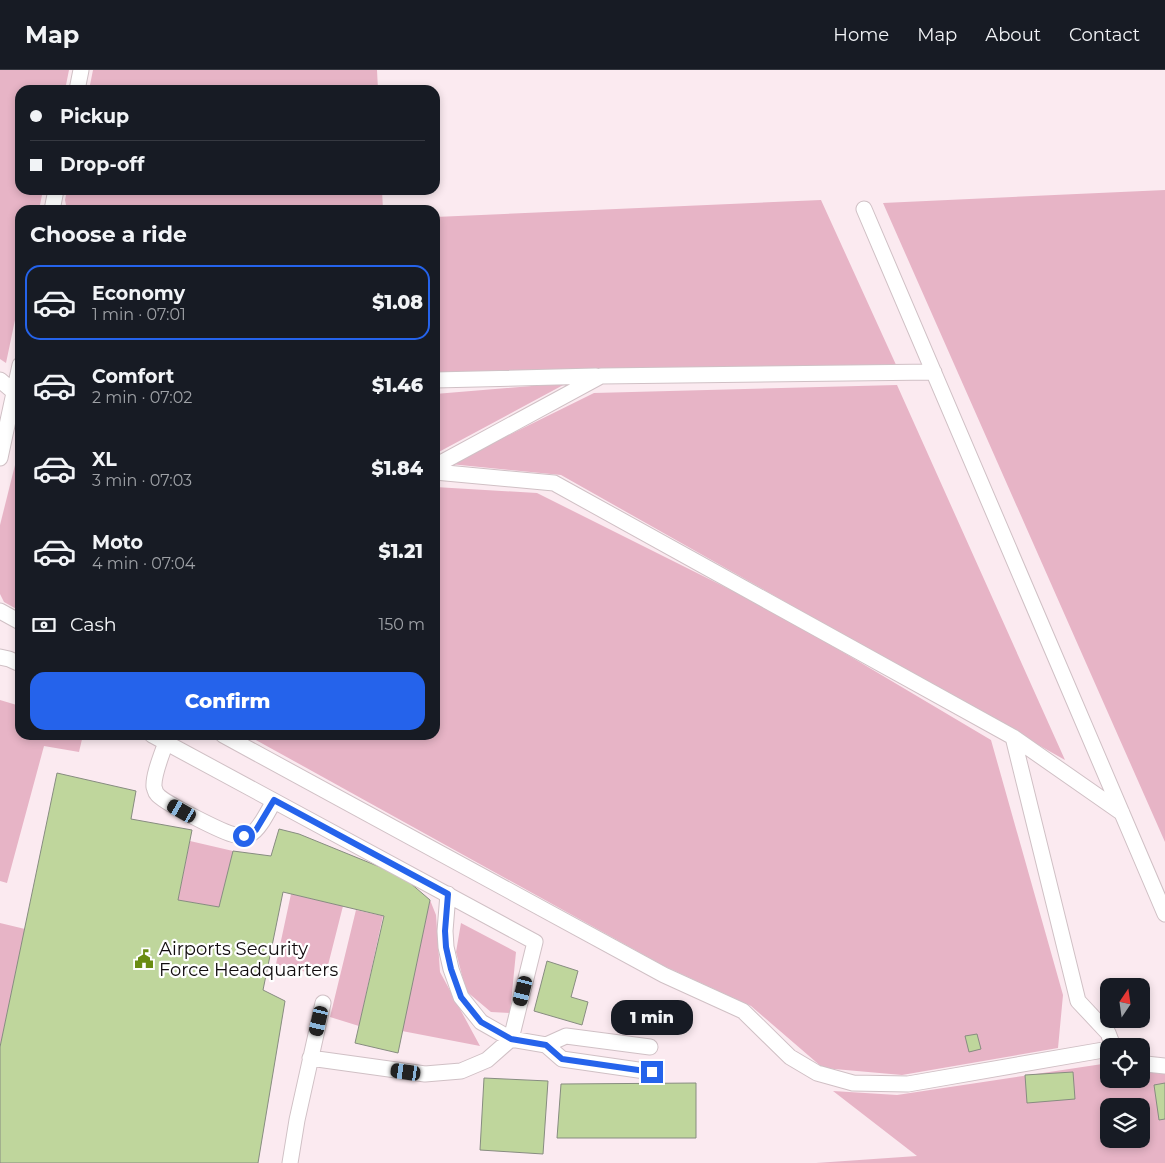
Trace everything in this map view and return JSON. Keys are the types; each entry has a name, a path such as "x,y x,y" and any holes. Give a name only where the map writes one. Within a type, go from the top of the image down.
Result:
{"lane":[{"path":"78,85 81,70"},
{"path":"864,209 1165,914"},
{"path":"440,380 934,372"},
{"path":"440,463 601,376"},
{"path":"0,380 15,391"},
{"path":"0,458 15,400"},
{"path":"440,472 554,483 1013,737 1122,813"},
{"path":"0,610 15,619"},
{"path":"0,657 9,658 15,661"},
{"path":"1013,737 1078,1001 1108,1033 1110,1038"},
{"path":"162,740 535,942 511,1039 487,1060 461,1071 425,1074 310,1058"},
{"path":"232,740 664,975 744,1011 790,1057 816,1073 853,1083 908,1084 1100,1051"},
{"path":"166,742 154,786 157,794 182,811 234,835 244,836 256,830 274,800"},
{"path":"448,894 445,931 446,947 451,969 461,997 481,1022 511,1039 546,1045 562,1059 652,1072"},
{"path":"290,1163 310,1058 323,1003"},
{"path":"546,1045 566,1036 650,1048"},
{"path":"1150,1064 1165,1066"}],"shaded area":[{"path":"0,70 69,70 66,85 15,85 15,195 42,195 40,205 15,205 15,320 6,363 0,359"},
{"path":"93,70 377,70 378,85 90,85"},
{"path":"1165,190 1165,842 883,203"},
{"path":"66,195 382,195 383,205 66,205"},
{"path":"821,200 897,367 440,374 440,217"},
{"path":"567,383 440,451 440,394"},
{"path":"897,385 1065,760 561,475 450,464 594,393"},
{"path":"15,465 15,608 4,602 0,594 0,525"},
{"path":"440,487 537,493 777,613 991,740 1063,995 1058,1048 902,1075 823,1068 751,1006 664,966 256,740 440,740"},
{"path":"0,700 15,704 15,740 82,740 79,752 44,746 7,883 0,881"},
{"path":"190,841 233,851 219,907 178,900"},
{"path":"291,894 343,906 325,977 276,964"},
{"path":"430,900 436,915 440,972 480,1046 402,1031"},
{"path":"356,910 383,916 359,1026 330,1017"},
{"path":"0,923 25,929 0,1047"},
{"path":"461,923 516,952 510,1013 491,1012 466,991 456,952"},
{"path":"1100,1064 1100,1088 1150,1088 1150,1066 1165,1068 1165,1163 816,1163 917,1156 833,1091 897,1095"}],"building":[{"name":"Airports Security Force Headquarters","path":"57,773 136,791 131,819 192,830 178,900 219,907 233,851 271,856 279,829 299,834 402,876 430,900 398,1053 355,1043 384,916 283,892 263,990 285,1001 258,1163 0,1163 0,1047"},
{"path":"547,961 578,971 571,997 588,1002 582,1025 534,1011"},
{"path":"977,1034 981,1049 969,1052 965,1036"},
{"path":"1073,1072 1075,1099 1027,1103 1025,1075"},
{"path":"484,1078 548,1081 543,1154 480,1150"},
{"path":"696,1083 696,1138 557,1138 561,1084"},
{"path":"1165,1083 1165,1119 1159,1120 1154,1085"}],"place":[{"name":"Airports Security Force Headquarters","path":"144,959"}],"route":[{"path":"244,836 256,830 274,800 448,894 445,931 446,947 451,969 461,997 481,1022 511,1039 546,1045 562,1059 652,1072"}]}
